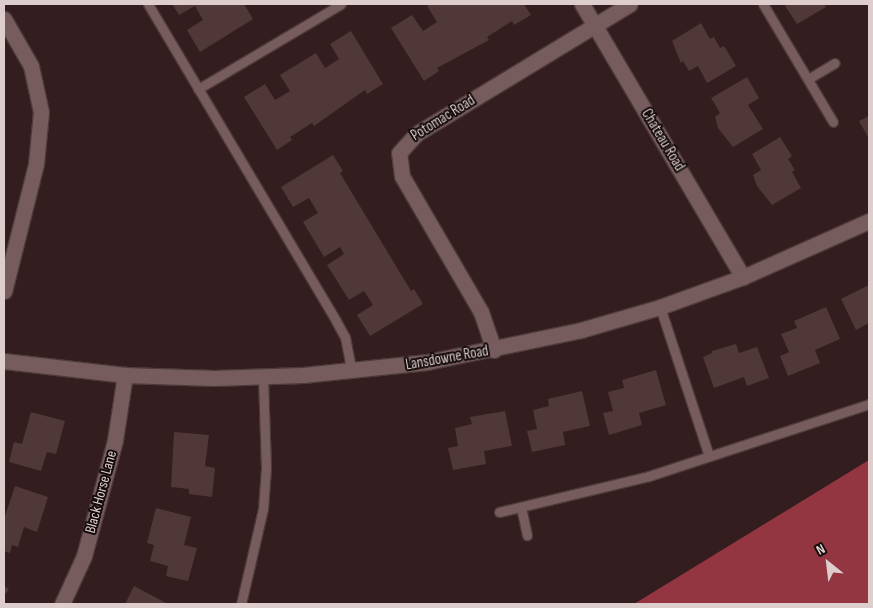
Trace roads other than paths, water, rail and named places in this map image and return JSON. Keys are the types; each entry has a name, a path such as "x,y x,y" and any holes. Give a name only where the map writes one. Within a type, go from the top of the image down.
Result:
{"street":[{"name":"Chateau Road","path":"582,4 743,277"},
{"name":"Potomac Road","path":"494,350 481,312 402,176 399,153 416,134 630,4"},
{"path":"4,19 22,46 31,66 41,112 36,164 4,290"},
{"name":"Lansdowne Road","path":"4,361 125,374 263,377 352,372 494,350 581,330 660,307 743,277 869,221"},
{"name":"Black Horse Lane","path":"62,604 84,556 115,440 125,374"}],"lane":[{"path":"148,4 341,330 352,372"},
{"path":"198,89 341,4"},
{"path":"763,4 833,122"},
{"path":"808,79 836,63"},
{"path":"660,307 709,456"},
{"path":"241,604 263,509 266,468 263,377"},
{"path":"499,512 649,476 869,404"},
{"path":"522,507 527,536"}]}
